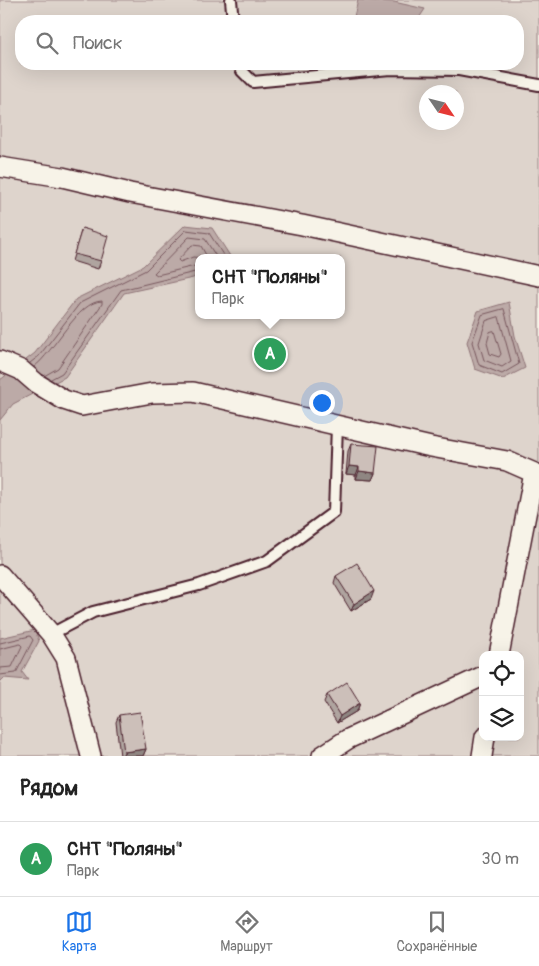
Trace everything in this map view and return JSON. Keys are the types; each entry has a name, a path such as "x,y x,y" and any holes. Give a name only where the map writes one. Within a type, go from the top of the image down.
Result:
{"street":[{"path":"0,167 62,177 130,193 302,225 539,276"},
{"path":"0,362 21,370 36,383 64,400 82,406 152,393 193,392 507,461 537,474 500,651"},
{"path":"0,575 51,634 66,658 91,756"},
{"path":"322,756 348,739 479,678"},
{"path":"482,756 484,741"}],"lane":[{"path":"232,0 233,15"},
{"path":"242,70 253,82 379,70"},
{"path":"459,70 539,85"},
{"path":"51,634 93,612 199,585 267,561 334,512 337,425"}],"shaded area":[{"path":"0,0 539,0 539,756 0,756"}],"water":[{"path":"358,0 394,2 425,9 421,15 354,15"},
{"path":"185,225 212,228 229,254 195,254 195,277 124,293 65,377 13,404 0,420 0,380 35,353 76,299 143,266"},
{"path":"509,302 515,336 525,368 503,379 475,369 467,342 478,311"},
{"path":"35,630 39,641 22,672 28,680 4,678 0,682 0,638"}],"building":[{"path":"82,228 108,236 101,261 74,254"},
{"path":"351,444 378,446 375,473 359,471 359,467 349,466"},
{"path":"357,563 374,591 354,604 336,576"},
{"path":"347,682 360,703 340,716 327,695"},
{"path":"140,712 146,749 124,752 119,715"}],"place":[{"name":"СНТ \"Поляны\"","path":"270,354"}]}
